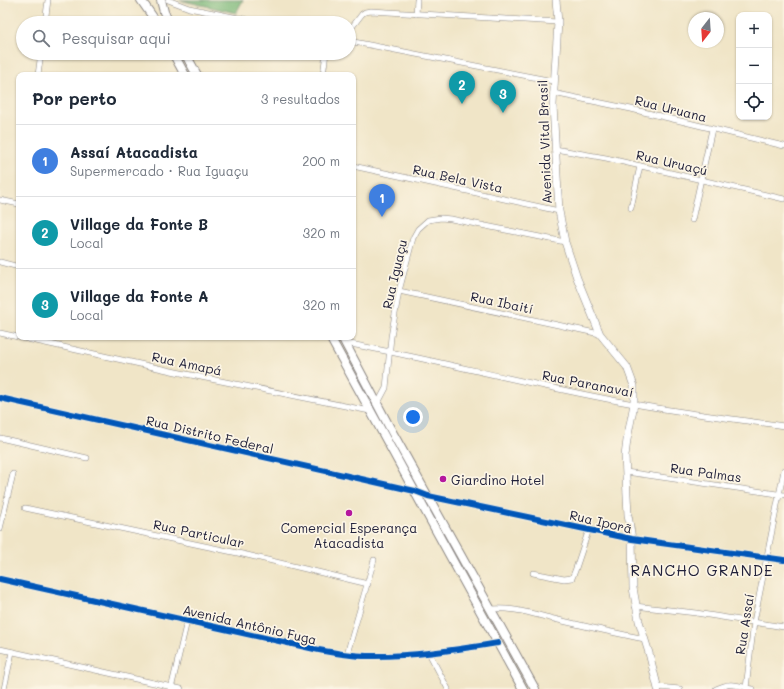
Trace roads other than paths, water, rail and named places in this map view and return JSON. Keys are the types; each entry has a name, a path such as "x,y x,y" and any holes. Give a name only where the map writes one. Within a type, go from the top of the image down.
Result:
{"main road":[{"path":"141,0 152,16"},
{"path":"161,0 166,16"},
{"name":"Avenida Vital Brasil","path":"556,0 558,22 553,81 553,128 558,212 565,242 577,278 600,334 627,367 634,386 634,404 625,448 628,515 632,539 632,572 635,606 658,688"},
{"path":"177,60 183,72"},
{"path":"188,60 195,72"},
{"path":"332,340 523,689"},
{"path":"344,340 391,430 535,689"}],"street":[{"path":"46,16 48,0"},
{"path":"168,0 190,8 229,16"},
{"path":"416,14 417,0"},
{"path":"356,22 362,14 368,11 558,22"},
{"path":"356,42 553,81"},
{"path":"38,72 40,60"},
{"path":"323,72 325,60"},
{"name":"Rua Uruana","path":"553,93 631,109 784,146"},
{"path":"692,220 712,129"},
{"name":"Rua Uruaçú","path":"555,149 606,158 784,199"},
{"path":"631,208 640,166"},
{"name":"Rua Bela Vista","path":"356,167 558,212"},
{"path":"0,200 16,203"},
{"name":"Rua Iguaçu","path":"378,403 386,388 391,337 399,291 412,238 418,229 428,220 441,218 451,219 565,242"},
{"path":"0,262 16,266"},
{"name":"Rua Ibaití","path":"399,291 600,334"},
{"name":"Rua Amapá","path":"0,333 16,337"},
{"name":"Rua Amapá","path":"32,340 176,372 370,411"},
{"name":"Rua Paranavaí","path":"344,340 527,382 634,404 784,426"},
{"name":"Rua Distrito Federal","path":"0,398 415,492"},
{"path":"0,438 87,458"},
{"name":"Rua Assaí","path":"746,688 754,622 766,557 781,494 784,470"},
{"name":"Rua Palmas","path":"626,472 781,494"},
{"path":"0,529 13,474"},
{"name":"Rua Iporã","path":"415,492 632,539 784,560"},
{"name":"Rua Particular","path":"25,508 247,555 368,584"},
{"path":"533,573 564,579 572,578 589,529"},
{"path":"347,654 374,560"},
{"name":"Avenida Antônio Fuga","path":"0,579 319,650 347,654 367,656 429,654 498,643"},
{"path":"635,606 784,627"},
{"path":"491,609 506,608 517,610 645,638"},
{"path":"171,688 187,621"},
{"path":"0,650 181,689"},
{"path":"4,689 12,652"},
{"path":"429,654 448,689"},
{"path":"716,689 727,684 735,684 753,689"},
{"path":"658,688 680,689"}],"place":[{"name":"Village da Fonte B","path":"462,104"},
{"name":"Village da Fonte A","path":"503,113"},
{"name":"Assaí Atacadista","path":"382,217"},
{"name":"Giardino Hotel","path":"443,479"},
{"name":"Comercial Esperança Atacadista","path":"349,513"}],"district":[{"name":"RANCHO GRANDE","path":"702,570"}]}
